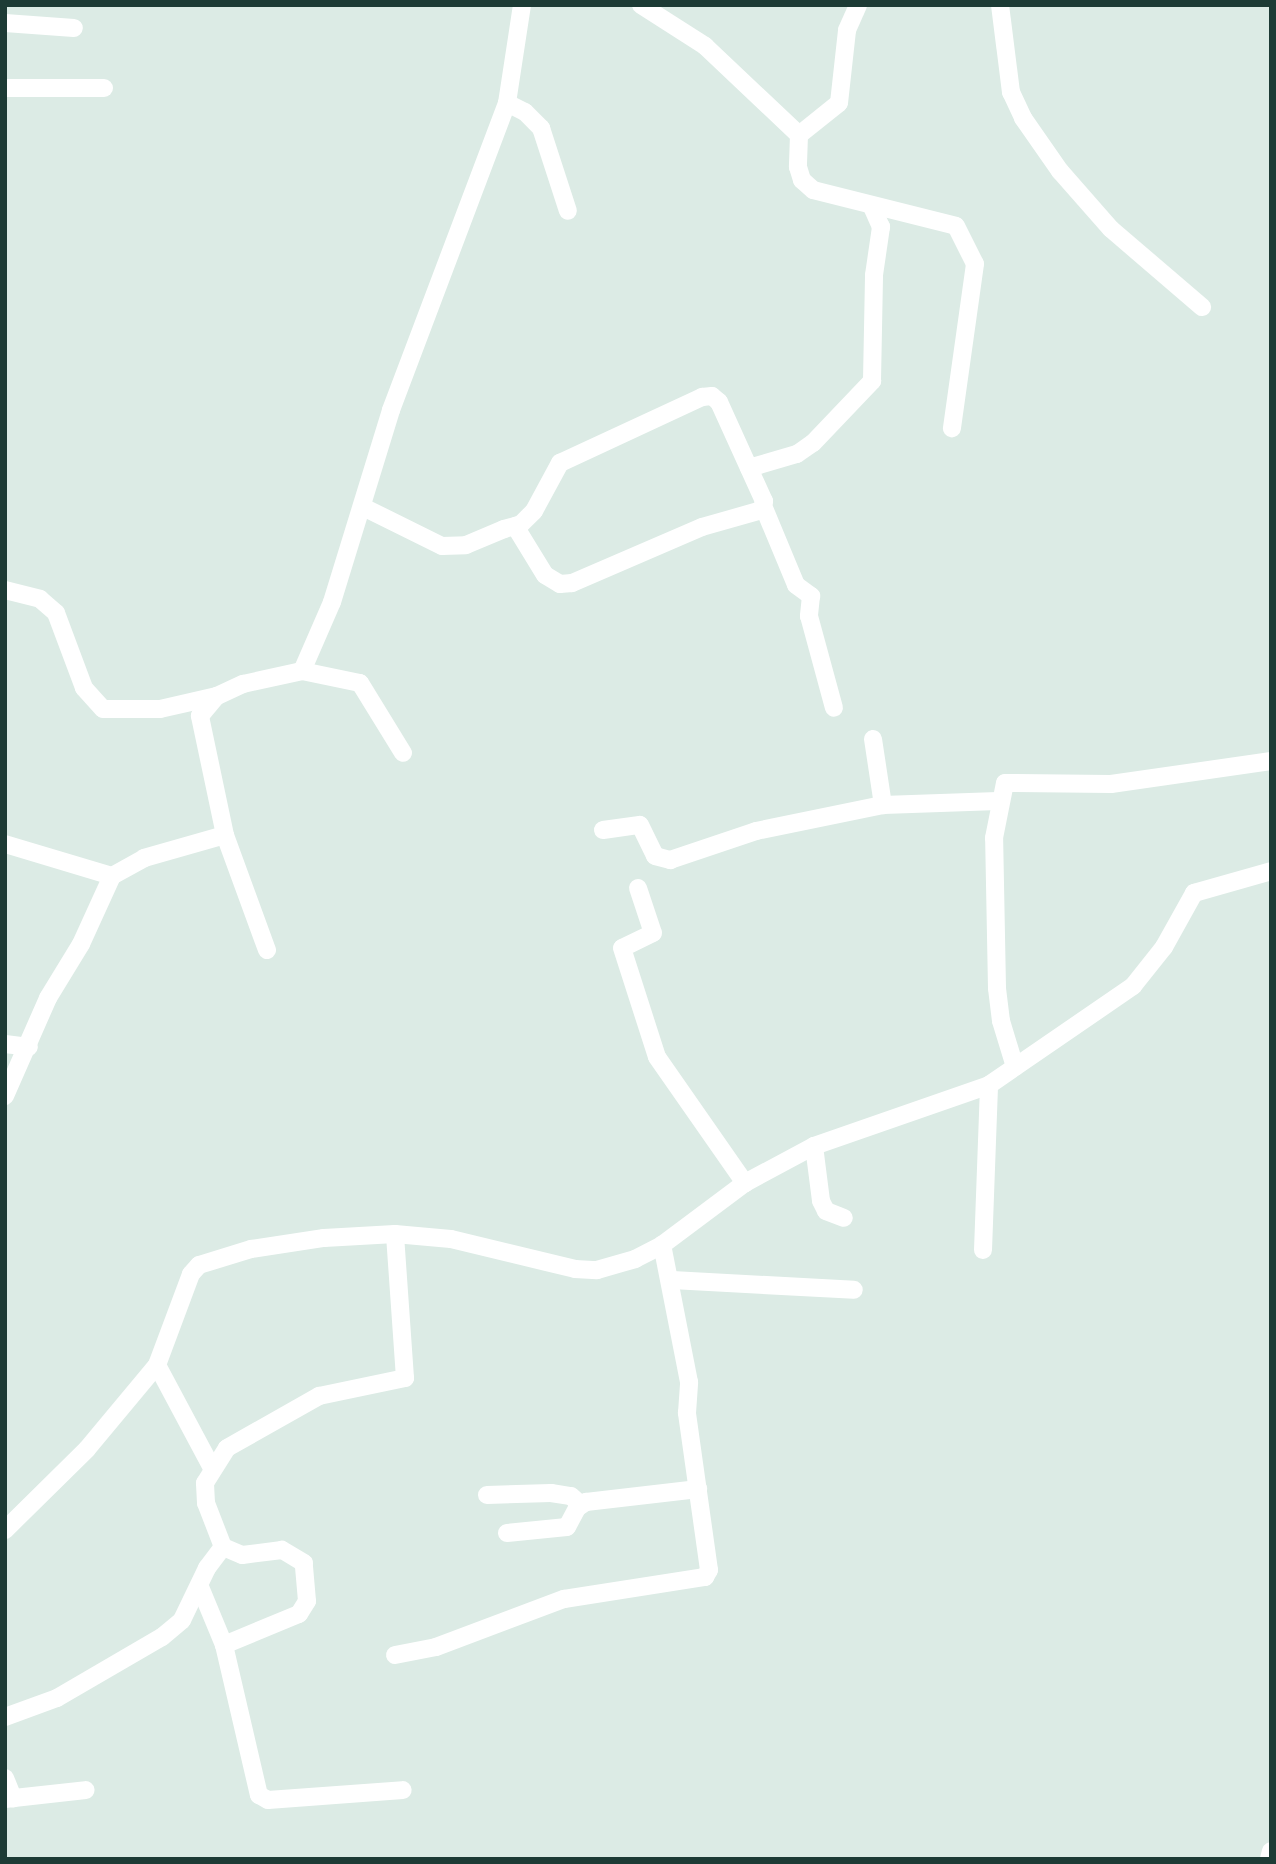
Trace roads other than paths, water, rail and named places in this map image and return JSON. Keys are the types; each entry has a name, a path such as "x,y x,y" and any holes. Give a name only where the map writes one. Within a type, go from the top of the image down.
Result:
{"street":[{"path":"302,671 332,602 391,410 507,103 522,5"},
{"path":"640,5 705,46 799,135 802,180 813,190 956,226 969,246 975,264 952,428"},
{"path":"799,135 839,103 847,30 858,5"},
{"path":"1000,5 1011,92 1023,118 1060,170 1111,229 1202,307"},
{"path":"5,23 74,28"},
{"path":"5,89 104,88"},
{"path":"507,103 525,112 541,128 568,211"},
{"path":"749,468 805,449 872,381 874,275 881,228 871,205"},
{"path":"363,507 453,548 514,526 534,512 560,463 702,397 719,402 796,585 811,596 809,616 834,708"},
{"path":"514,526 536,565 560,584 581,581 702,527 764,508"},
{"path":"5,590 40,599 56,613 84,688 103,709 160,709 217,696 254,680 302,671 360,683 403,753"},
{"path":"217,696 200,716 200,727 225,835 267,950"},
{"path":"873,739 883,805"},
{"path":"1016,1067 1001,1021 997,988 994,838 1000,788 1011,780 1111,784 1271,761"},
{"path":"603,830 640,825 655,856 670,860 756,831 883,805 998,801"},
{"path":"5,1096 29,1047 48,998 81,944 112,876 144,858 225,835"},
{"path":"5,844 112,876"},
{"path":"5,1530 14,1508 88,1449 157,1365 191,1274 199,1265 251,1249 395,1234 451,1239 597,1270 662,1245 746,1183 814,1146 989,1084 1133,986 1164,947 1194,893 1271,871"},
{"path":"638,888 653,933 622,948 657,1057 746,1183"},
{"path":"5,1044 29,1047"},
{"path":"983,1250 989,1084"},
{"path":"814,1146 821,1201 825,1211 844,1218"},
{"path":"224,1645 292,1619 307,1601 304,1563 298,1555 282,1550 242,1555 223,1547 203,1494 212,1468 243,1437 319,1395 405,1378 395,1234"},
{"path":"395,1655 436,1647 564,1599 705,1577 709,1570 688,1413 689,1382 672,1280 662,1245"},
{"path":"672,1280 854,1290"},
{"path":"157,1365 212,1468"},
{"path":"487,1495 551,1493 571,1496 580,1504 698,1489"},
{"path":"507,1532 567,1527 580,1504"},
{"path":"5,1717 57,1698 162,1637 183,1620 223,1547"},
{"path":"200,1587 224,1645 259,1795 268,1800 403,1790"},
{"path":"5,1778 9,1798 86,1790"},
{"path":"1269,1859 1271,1851"}]}
